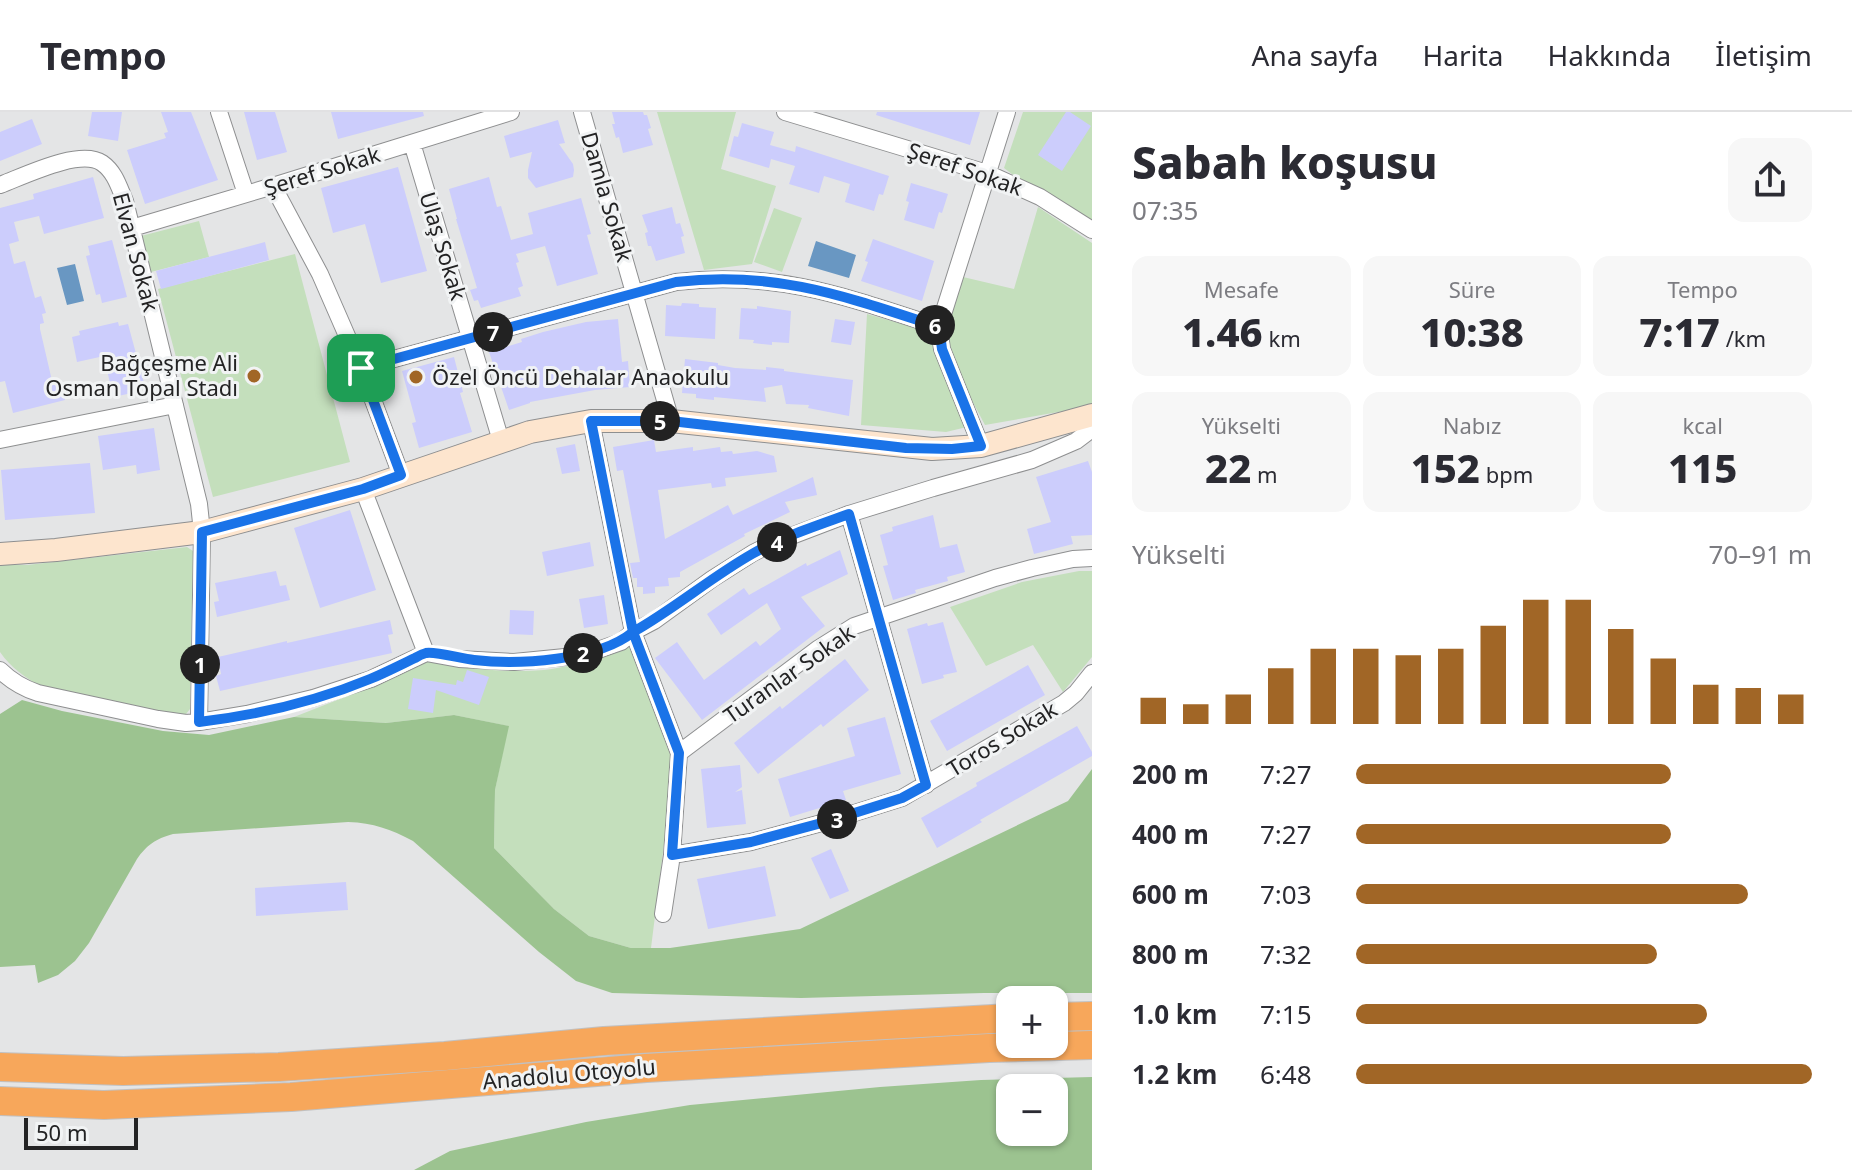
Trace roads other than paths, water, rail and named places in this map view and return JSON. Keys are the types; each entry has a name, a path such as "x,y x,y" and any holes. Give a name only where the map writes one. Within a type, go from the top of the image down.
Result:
{"highway":[{"path":"1068,1017 1092,1016"},
{"name":"Anadolu Otoyolu","path":"0,1067 182,1071 279,1067 604,1041 996,1019"},
{"name":"Anadolu Otoyolu","path":"0,1101 104,1105 291,1097 646,1068 1092,1045"}],"main road":[{"path":"0,554 202,532 363,489 542,429 591,421 671,421 906,448 952,449 981,446 1092,415"}],"street":[{"path":"219,112 246,194"},
{"name":"Şeref Sokak","path":"132,228 511,112"},
{"name":"Damla Sokak","path":"582,112 671,421"},
{"name":"Şeref Sokak","path":"785,112 987,173 1040,197 1092,230"},
{"path":"981,446 942,349 939,327 1007,112"},
{"name":"Ulaş Sokak","path":"412,143 501,441"},
{"name":"Elvan Sokak","path":"0,185 68,160 89,157 111,171 125,201 199,504 202,532 199,722"},
{"path":"273,186 320,274 361,368 401,475"},
{"path":"361,368 676,282 698,280 768,281 831,293 939,327"},
{"path":"0,440 175,405"},
{"path":"591,421 633,632 679,753 672,855 663,914"},
{"path":"3,680 38,693 186,723 247,714 313,698 371,679 426,653 514,662 598,650 621,642 753,553 849,514 1032,460 1076,441 1092,429"},
{"path":"363,489 426,653"},
{"path":"849,514 926,785"},
{"name":"Turanlar Sokak","path":"679,753 837,635 854,626 1008,574 1073,559 1092,558"},
{"name":"Toros Sokak","path":"672,855 751,842 902,798 1064,703 1092,673"}],"water":[{"path":"816,241 856,255 849,278 808,266"},
{"path":"75,264 84,301 67,305 57,268"}],"place":[{"name":"Bağçeşme Ali Osman Topal Stadı","path":"254,376"},
{"name":"Özel Öncü Dehalar Anaokulu","path":"416,377"}]}
